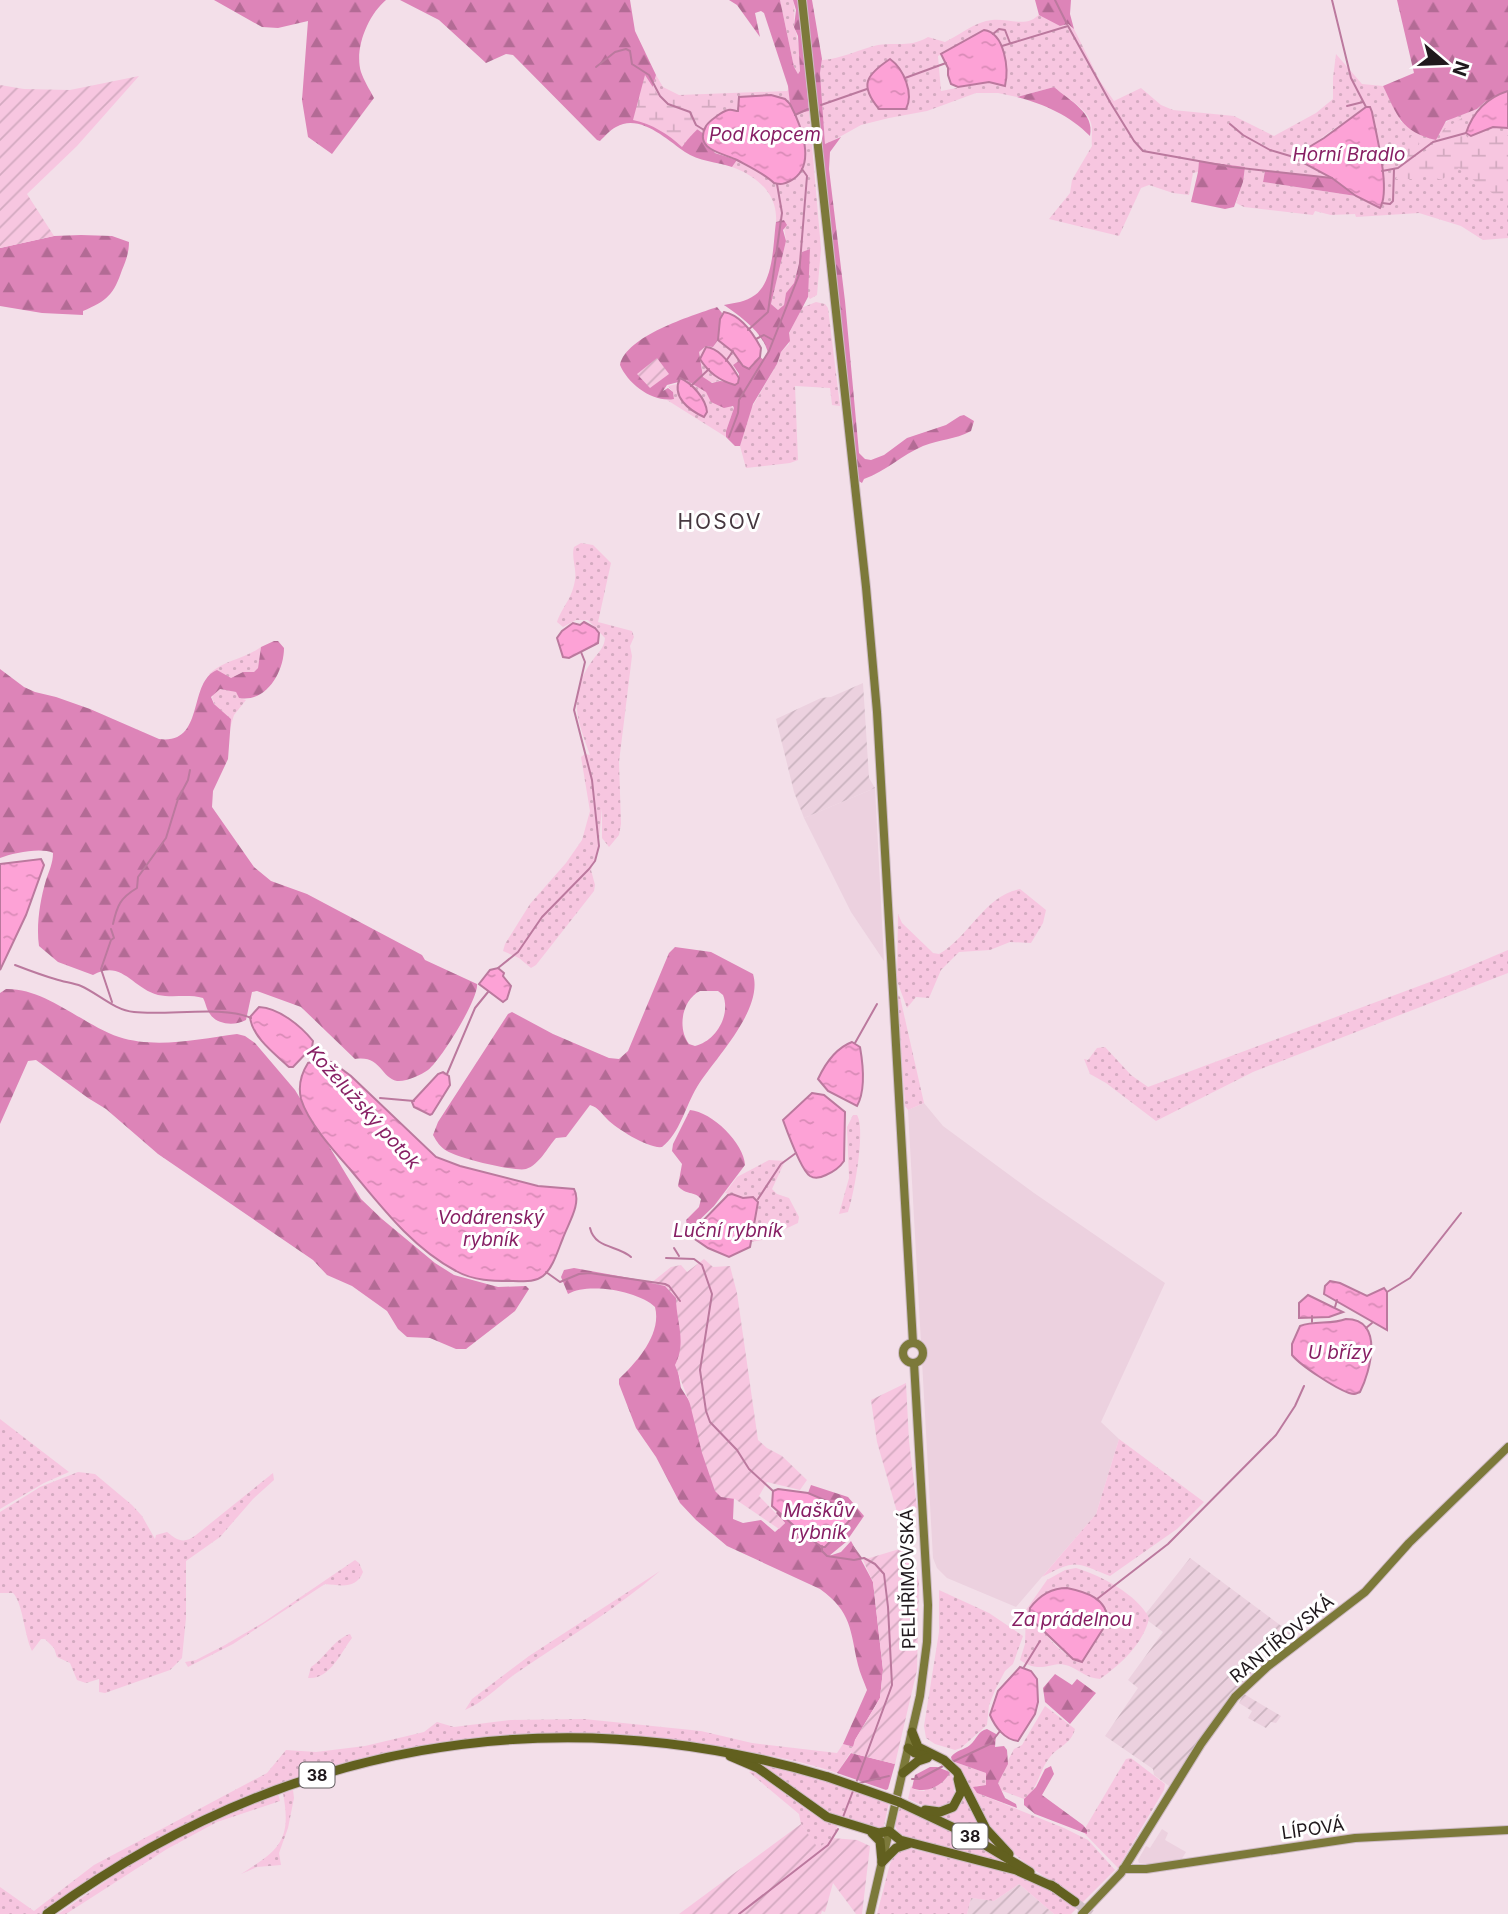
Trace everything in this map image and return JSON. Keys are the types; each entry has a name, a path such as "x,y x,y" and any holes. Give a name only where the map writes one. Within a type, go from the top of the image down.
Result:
{"main road":[{"path":"802,0 866,587 877,712 913,1343"},
{"path":"913,1343 920,1346 923,1354 919,1361 914,1363 907,1360 904,1353 906,1346 913,1343"},
{"name":"PELHŘIMOVSKÁ","path":"912,1732 923,1674 928,1620 914,1363"},
{"name":"RANTÍŘOVSKÁ","path":"1082,1914 1124,1869 1211,1727 1235,1698 1267,1667 1365,1592 1409,1543 1508,1447"},
{"path":"912,1732 915,1753 949,1766 990,1834 1020,1865"},
{"name":"38","path":"47,1914 102,1875 192,1824 251,1798 319,1774 390,1756 469,1743 559,1737 635,1739 740,1754 828,1777 917,1809 1020,1865 1075,1902"},
{"path":"635,1739 737,1759 762,1771 823,1815 881,1834 889,1831"},
{"path":"913,1747 949,1766 958,1777 961,1789 956,1805 947,1811 917,1809"},
{"path":"870,1914 902,1773 913,1747"},
{"path":"902,1773 918,1760 931,1758"},
{"path":"867,1830 879,1839 882,1862"},
{"name":"LÍPOVÁ","path":"1124,1869 1146,1869 1369,1837 1508,1830"},
{"path":"889,1831 900,1840 1016,1870 1056,1888"},
{"path":"882,1862 899,1846 916,1844"}],"shaded area":[{"path":"863,683 869,778 875,788 804,818 794,792 776,719 821,698 831,697"},
{"path":"875,788 884,961 851,912 804,818"},
{"path":"924,1103 943,1126 1034,1193 1165,1283 1101,1422 1119,1439 1096,1514 1016,1607 947,1578 937,1568 933,1558 908,1110"},
{"path":"1190,1558 1296,1637 1230,1694 1169,1786 1154,1775 1153,1769 1105,1736 1138,1688 1128,1680 1163,1632 1143,1617"},
{"path":"1244,1694 1281,1716 1276,1723 1271,1722 1266,1728 1248,1718 1252,1711 1239,1703"},
{"path":"1162,1829 1168,1833 1165,1840 1186,1852 1181,1860 1151,1865 1139,1863 1146,1846 1150,1848"},
{"path":"1019,1884 1054,1914 967,1914 971,1898 994,1901"}],"green space":[{"path":"214,0 386,0 368,23 359,53 361,72 374,98 332,154 308,137 302,100 308,21 278,28 262,27"},
{"path":"400,0 630,0 635,31 656,75 650,96 704,134 715,153 737,160 732,167 696,157 653,130 634,123 616,127 600,141 597,140 513,55 506,54 486,63 439,20"},
{"path":"729,0 780,0 794,67 798,74 798,36 794,27 796,10 793,0 799,0 809,111 795,114 790,104 788,86 764,13 755,13 760,37 737,5"},
{"path":"780,0 793,0 799,55 798,74 794,67"},
{"path":"806,0 812,0 822,59 820,73 825,144 841,137 830,152 829,169 859,453 865,459 871,460 884,455 907,438 946,425 960,416 964,415 974,421 971,431 923,446 864,479 862,483 857,480"},
{"path":"1035,0 1071,0 1070,14 1074,29 1068,24 1060,26 1039,15"},
{"path":"1397,0 1508,0 1508,91 1477,109 1446,121 1436,140 1415,132 1402,121 1383,86 1414,73"},
{"path":"1040,13 1060,26 1068,24 1074,29 1100,81 1114,101 1141,88 1161,105 1173,110 1234,116 1274,136 1316,113 1333,99 1336,54 1362,84 1383,86 1401,122 1441,127 1453,118 1477,109 1467,130 1468,135 1493,127 1508,128 1508,238 1483,240 1461,226 1419,213 1356,217 1355,214 1331,215 1315,211 1313,215 1244,207 1236,203 1245,167 1199,162 1198,172 1193,173 1189,195 1149,185 1141,188 1119,236 1049,219 1070,193 1072,180 1092,146 1092,126 1089,118 1054,87 1017,97 998,93 976,93 927,111 861,125 825,145 820,73 822,60 878,45 909,44 928,37 945,42 986,21 1024,22","holes":["984,30 1000,45 1007,68 1007,83 1003,86 989,82 941,91 938,56","895,62 905,78 906,109 874,104 871,74 884,65","1370,107 1383,178 1383,203 1378,207 1356,196 1263,182 1265,171 1332,178 1299,162 1298,155"]},
{"path":"645,75 660,98 669,92 680,96 730,96 682,147 659,130 633,120"},
{"path":"656,75 663,87 679,95 789,89 790,104 784,99 772,96 739,97 738,111 726,111 704,130 704,134 650,96"},
{"path":"139,76 77,146 27,194 54,236 0,248 0,85 24,89 70,90"},
{"path":"1054,87 1085,114 1091,128 1090,136 1074,122 1056,112 1017,97"},
{"path":"809,111 821,249 817,295 810,299 806,294 810,249 802,252 794,283 786,293 784,305 778,310 771,304 786,241 783,220 776,222 773,203 764,187 750,175 732,167 737,160 769,176 802,169 805,147 795,114"},
{"path":"1462,118 1464,133 1468,138 1484,134 1508,136 1508,199 1493,194 1483,182 1476,182 1459,168 1441,180 1428,175 1396,179 1411,136 1420,138 1415,155 1436,147 1443,130"},
{"path":"1199,161 1245,167 1234,207 1225,209 1191,202"},
{"path":"1265,171 1332,178 1356,196 1263,182"},
{"path":"784,220 787,225 783,230 786,241 771,304 778,310 784,305 786,293 794,283 802,252 810,249 808,297 789,333 790,341 781,352 777,364 753,404 740,446 735,446 726,437 733,406 724,408 711,402 706,392 686,380 667,385 663,391 668,388 673,392 674,399 658,398 635,385 620,365 625,355 646,336 717,307 722,313 718,340 713,347 706,346 699,352 703,377 712,383 738,383 739,374 733,365 740,360 743,366 751,368 760,357 764,360 768,353 756,332 724,305 748,299 761,289 772,261 776,222"},
{"path":"54,236 112,236 129,242 119,278 104,300 83,311 83,315 42,313 0,306 0,248"},
{"path":"816,302 825,304 828,308 840,406 832,405 830,388 795,386 798,460 746,468 740,446 748,414 777,364 781,352 789,344 789,334 801,308"},
{"path":"718,340 740,360 733,365 739,378 713,348 708,370 720,381 708,383 703,377 699,352 706,346 713,347"},
{"path":"657,358 669,374 650,388 637,374"},
{"path":"689,381 734,408 726,437 667,400 674,398 668,386 677,384 683,404 704,417 707,412 706,403"},
{"path":"581,543 593,545 611,563 598,622 632,631 634,637 630,646 632,656 619,762 621,824 619,835 609,847 602,838 602,808 598,850 591,870 594,891 531,968 519,958 503,951 505,944 530,904 582,840 590,811 581,757 590,755 578,719 577,697 584,674 602,648 605,638 588,620 576,620 563,627 557,622 574,587 573,551 574,547"},
{"path":"278,641 284,648 283,657 277,676 265,691 257,696 239,698 236,692 220,689 211,697 214,704 231,719 228,759 213,791 212,807 254,867 271,881 307,894 422,955 425,960 477,984 466,1015 434,1064 409,1079 391,1079 370,1060 355,1059 301,1007 257,991 252,992 246,1020 227,1023 213,1018 203,998 158,995 119,972 103,971 93,975 58,962 39,946 38,938 40,904 53,853 34,851 0,858 0,669 35,692 90,709 159,739 174,738 184,732 190,723 208,677 217,670 231,678 243,672 254,672 258,668 261,647"},
{"path":"261,647 258,668 254,672 243,672 231,678 209,674 221,666"},
{"path":"220,689 236,692 239,698 246,700 234,715 229,731 231,719 215,705 212,698 214,692"},
{"path":"1020,889 1046,910 1043,923 1031,943 1010,942 990,950 959,952 941,970 929,998 916,997 907,1008 897,981 898,914 902,923 933,953 939,954 950,947 997,899"},
{"path":"675,947 711,952 753,974 754,988 751,1003 736,1034 697,1087 678,1127 662,1147 633,1138 590,1105 566,1137 556,1138 539,1160 526,1169 474,1161 453,1154 439,1144 433,1135 438,1122 508,1014 512,1012 553,1034 609,1058 619,1059 628,1051 669,953","holes":["700,991 718,991 723,995 725,1003 720,1026 703,1043 695,1046 689,1044 682,1023 685,1008"]},
{"path":"1508,950 1508,973 1253,1072 1156,1121 1090,1074 1084,1059 1088,1060 1097,1048 1105,1047 1131,1075 1148,1087 1454,973"},
{"path":"6,989 35,994 105,1031 133,1041 163,1043 237,1034 245,1036 255,1043 295,1090 361,1199 382,1219 435,1263 454,1275 498,1287 526,1286 529,1289 515,1311 466,1349 456,1349 430,1338 407,1337 398,1329 387,1311 352,1286 327,1275 313,1260 158,1154 106,1109 36,1060 28,1061 0,1124 0,993"},
{"path":"897,994 900,997 924,1103 908,1110 905,1106"},
{"path":"690,1110 708,1116 733,1138 745,1165 714,1206 688,1231 686,1220 699,1207 701,1199 678,1186 682,1164 672,1151"},
{"path":"853,1115 857,1115 859,1123 858,1163 848,1212 839,1214 849,1178 847,1127"},
{"path":"769,1160 785,1161 772,1189 789,1198 799,1217 798,1223 762,1240 751,1242 758,1202 725,1193 737,1177"},
{"path":"704,1259 713,1267 730,1266 737,1293 758,1440 782,1456 807,1480 800,1490 767,1482 759,1496 785,1523 779,1529 735,1499 721,1497 715,1491 690,1404 675,1365 681,1340 676,1298 665,1286 651,1283 671,1267 681,1265 687,1272"},
{"path":"574,1268 663,1284 671,1288 682,1304 681,1352 677,1366 681,1388 734,1496 733,1519 743,1523 761,1520 775,1532 785,1523 776,1513 778,1511 808,1539 825,1547 850,1520 848,1511 808,1493 811,1485 848,1497 864,1516 846,1542 829,1556 841,1552 851,1541 873,1582 883,1670 880,1698 855,1740 854,1747 843,1744 867,1690 844,1614 820,1589 727,1546 680,1503 656,1457 636,1428 619,1384 619,1379 640,1356 651,1337 655,1327 655,1307 647,1301 613,1290 588,1289 568,1294 561,1277 564,1270"},
{"path":"906,1383 917,1508 897,1512 877,1442 871,1400"},
{"path":"0,1419 69,1472 44,1483 0,1509"},
{"path":"1119,1439 1204,1502 1177,1529 1110,1576 1076,1564 1062,1567 1042,1577 1096,1514"},
{"path":"78,1472 95,1474 132,1505 142,1516 155,1539 156,1535 167,1532 174,1538 188,1540 273,1473 274,1480 253,1499 220,1537 186,1561 186,1618 182,1658 170,1670 105,1693 99,1692 99,1679 86,1683 77,1680 70,1663 57,1657 54,1648 45,1639 41,1639 32,1651 16,1598 13,1593 0,1593 0,1512 40,1487"},
{"path":"906,1547 919,1581 917,1670 895,1764 851,1753 855,1740 880,1698 883,1670 873,1582 863,1560"},
{"path":"355,1560 363,1572 356,1582 347,1585 325,1584 233,1644 188,1667 185,1662 196,1660 264,1622"},
{"path":"1076,1568 1107,1581 1136,1601 1149,1618 1137,1645 1100,1679 1063,1664 1035,1667 1020,1660 1025,1644 1026,1610 1047,1580 1065,1570","holes":["1056,1590 1090,1594 1107,1609 1105,1627 1084,1661 1079,1661 1064,1652 1047,1636 1033,1604 1043,1595"]},
{"path":"660,1571 608,1611 465,1710 472,1699 529,1656"},
{"path":"939,1590 989,1613 1023,1636 1013,1664 1005,1671 995,1690 989,1705 987,1725 961,1748 955,1750 935,1744 926,1738 924,1726 939,1632"},
{"path":"350,1634 352,1638 329,1670 323,1675 308,1678 311,1667 339,1640"},
{"path":"1055,1674 1072,1685 1077,1679 1096,1693 1070,1724 1045,1702 1043,1688"},
{"path":"1045,1706 1075,1729 1068,1742 1050,1757 1033,1790 1024,1799 1000,1790 998,1783 1014,1749 1022,1745"},
{"path":"584,1719 701,1731 752,1743 837,1753 843,1744 854,1747 837,1773 801,1762 739,1750 671,1740 602,1735 533,1735 464,1741 396,1752 330,1768 264,1790 201,1817 127,1857 42,1914 0,1914 0,1887 34,1911 94,1865 267,1773 286,1750 316,1752 365,1746 424,1732 437,1722 454,1727 511,1720"},
{"path":"987,1729 996,1734 995,1747 1004,1746 1007,1750 1008,1764 998,1783 1005,1798 1016,1804 1017,1808 977,1793 973,1787 986,1785 986,1773 952,1761 953,1755 970,1745"},
{"path":"851,1753 895,1764 888,1789 837,1773"},
{"path":"1131,1758 1165,1784 1118,1868 1084,1830 1126,1759"},
{"path":"750,1760 820,1778 889,1803 883,1830 823,1812"},
{"path":"952,1761 986,1773 986,1785 976,1786 977,1793 1088,1840 1115,1870 1082,1903 1022,1860 1001,1841 993,1832"},
{"path":"1051,1766 1054,1774 1042,1795 1083,1825 1087,1834 1035,1814 1024,1805 1024,1799 1036,1787 1045,1769"},
{"path":"930,1767 950,1772 934,1788 912,1788 915,1775"},
{"path":"753,1771 813,1814 838,1825 834,1838 818,1849 801,1824 799,1814 749,1772"},
{"path":"950,1772 958,1787 954,1787 954,1791 958,1791 948,1807 930,1809 908,1799 911,1786 915,1790 924,1791"},
{"path":"293,1790 288,1828 279,1853 281,1865 257,1867 241,1874 265,1858 280,1842 286,1823 283,1793"},
{"path":"278,1793 280,1801 217,1822 167,1849 66,1914 58,1914 145,1854 191,1829"},
{"path":"966,1793 997,1847 940,1817 959,1807"},
{"path":"900,1807 966,1838 1021,1869 901,1837 895,1826"},
{"path":"801,1824 818,1848 832,1838 857,1840 870,1846 862,1914 856,1914 833,1883 825,1912 822,1911 821,1914 679,1914"},
{"path":"901,1849 912,1849 1024,1876 1078,1907 1071,1914 1054,1914 1019,1884 994,1901 971,1898 967,1914 877,1914 890,1864"}],"water":[{"path":"984,30 997,38 1004,53 1005,86 989,82 958,87 951,84 948,68 941,54"},
{"path":"890,59 900,69 906,82 909,96 906,109 879,109 867,87 875,70"},
{"path":"1508,91 1508,128 1493,127 1471,136 1466,133 1481,107"},
{"name":"Pod kopcem","path":"771,95 785,99 790,104 805,145 803,166 798,175 782,184 774,183 752,168 711,149 703,140 706,126 713,119 728,110 738,111 739,97"},
{"name":"Horní Bradlo","path":"1366,107 1370,107 1372,112 1382,162 1384,188 1380,208 1296,159 1301,152"},
{"path":"724,312 741,321 761,348 760,357 749,369 718,340 720,319"},
{"path":"706,347 725,358 739,378 738,383 735,385 724,381 707,368 700,359"},
{"path":"680,378 698,392 706,407 704,417 683,402 678,391"},
{"path":"584,622 599,633 598,643 569,658 563,657 557,638 573,623 580,625"},
{"path":"41,859 44,865 26,915 0,970 0,864"},
{"path":"498,968 511,986 507,999 503,1002 479,984 490,970"},
{"path":"259,1007 289,1019 313,1041 312,1047 293,1067 289,1067 271,1051 255,1031 250,1017"},
{"path":"852,1042 860,1047 863,1069 862,1092 857,1106 828,1091 818,1079 832,1057"},
{"name":"Vodárenský rybník","path":"332,1062 351,1076 436,1157 538,1186 574,1189 576,1201 573,1214 547,1273 536,1280 528,1281 477,1279 456,1271 411,1238 336,1153 304,1108 300,1085 302,1076 308,1063"},
{"path":"443,1072 449,1076 450,1085 432,1114 414,1107 412,1102"},
{"path":"812,1093 824,1095 845,1112 844,1161 831,1172 816,1178 806,1172 783,1120"},
{"name":"Luční rybník","path":"732,1194 743,1198 753,1197 758,1202 750,1247 729,1257 708,1248 689,1235"},
{"name":"U břízy","path":"1330,1281 1367,1296 1384,1288 1387,1292 1387,1330 1324,1294 1325,1286"},
{"name":"U břízy","path":"1308,1295 1343,1312 1329,1317 1299,1318 1299,1303"},
{"name":"U břízy","path":"1346,1319 1358,1321 1366,1328 1370,1337 1368,1372 1360,1392 1355,1394 1327,1382 1292,1355 1292,1344 1300,1326"},
{"name":"Maškův rybník","path":"778,1489 808,1493 848,1510 852,1514 850,1520 822,1547 772,1506 773,1491"},
{"name":"Za prádelnou","path":"1067,1588 1094,1597 1107,1613 1108,1621 1082,1662 1073,1659 1029,1617 1030,1608 1042,1596 1056,1589"},
{"name":"Za prádelnou","path":"1020,1667 1031,1671 1037,1679 1038,1702 1035,1714 1018,1741 1001,1732 990,1715 998,1691"}],"waterway":[{"path":"1055,0 1067,24"},
{"path":"1332,0 1351,78 1366,107"},
{"path":"1002,46 1068,26 1110,102 1143,151 1232,167 1332,178"},
{"path":"993,34 999,29 1005,30 1010,43"},
{"path":"596,67 615,52 626,49 630,51 632,64 649,75 660,96 668,104 690,112 696,125 704,130"},
{"path":"905,78 946,63"},
{"path":"821,105 867,89"},
{"path":"1347,106 1363,102"},
{"path":"795,115 808,109"},
{"path":"1230,124 1243,135 1270,150 1297,158"},
{"path":"1382,171 1398,168 1433,142 1466,133"},
{"path":"729,437 738,413 739,400 769,351 799,275 807,176 802,169"},
{"path":"1382,203 1390,204 1393,201 1394,169"},
{"path":"748,330 768,312 782,213 777,184"},
{"path":"756,339 764,335 773,340"},
{"path":"726,361 733,351"},
{"path":"691,386 709,369"},
{"path":"498,968 518,952 542,917 589,869 595,861 599,846 592,780 574,710 585,662 581,652"},
{"path":"113,924 120,903 137,888 138,877 166,838 190,770"},
{"path":"111,929 114,938 101,969 112,1002"},
{"name":"Koželužský potok","path":"15,965 81,986 127,1011 210,1011 251,1018"},
{"path":"447,1074 475,1008 488,992"},
{"path":"855,1043 877,1004"},
{"path":"380,1098 414,1101"},
{"path":"758,1199 781,1164 796,1153"},
{"path":"1387,1292 1410,1278 1461,1213"},
{"name":"Koželužský potok","path":"590,1228 597,1240 631,1257"},
{"path":"674,1248 679,1256"},
{"name":"Koželužský potok","path":"666,1258 694,1259 702,1265 712,1294 700,1370 706,1411 710,1422 737,1450 749,1469 773,1491"},
{"path":"546,1272 560,1282 579,1274 590,1273 665,1284 680,1301"},
{"path":"1335,1307 1337,1300"},
{"path":"1312,1316 1312,1322"},
{"path":"1366,1328 1372,1323"},
{"path":"1097,1599 1168,1544 1276,1435 1295,1406 1304,1386"},
{"name":"Koželužský potok","path":"822,1546 822,1551 827,1556 854,1560 864,1558 875,1564 884,1574 892,1685 856,1783"},
{"path":"853,1547 861,1558"},
{"path":"1024,1667 1040,1641"},
{"path":"952,1762 990,1744 1000,1731"},
{"path":"912,1779 919,1779 943,1766"},
{"path":"859,1783 889,1776"},
{"name":"Koželužský potok","path":"843,1817 853,1791"},
{"name":"Koželužský potok","path":"739,1914 828,1845 838,1829"}],"tunnel":[{"path":"1075,1902 1091,1914"}],"district":[{"name":"HOSOV","path":"720,522"}]}
